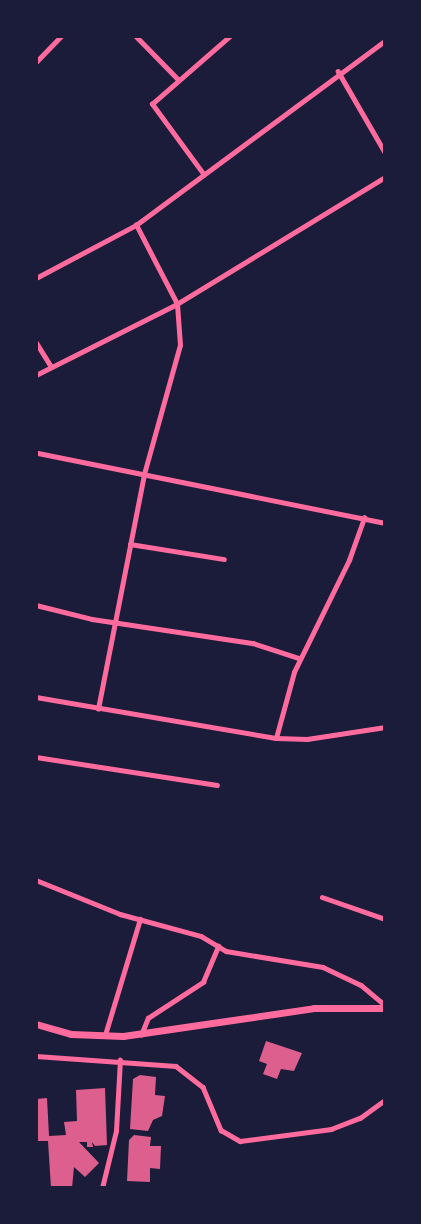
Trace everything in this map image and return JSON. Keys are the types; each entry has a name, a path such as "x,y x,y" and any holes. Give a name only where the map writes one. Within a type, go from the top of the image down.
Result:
{"main road":[{"path":"36,1024 71,1034 105,1036 141,1035 314,1008 385,1007"}],"street":[{"path":"36,62 61,36"},
{"path":"136,36 178,79"},
{"path":"204,176 153,107 157,95 230,36"},
{"path":"36,278 136,225 204,176 338,71 385,41"},
{"path":"338,71 385,152"},
{"path":"36,375 177,304 385,177"},
{"path":"98,709 144,474 180,345 177,304 136,225"},
{"path":"36,342 51,366"},
{"path":"38,453 364,518 385,524"},
{"path":"276,738 300,658 349,560 364,518"},
{"path":"130,544 224,559"},
{"path":"36,605 114,622 253,643 300,658"},
{"path":"36,697 276,738 307,740 385,727"},
{"path":"36,757 217,785"},
{"path":"36,880 140,919 201,936 218,946 238,954 323,967 361,985 385,1007"},
{"path":"322,896 385,919"},
{"path":"105,1036 140,919"},
{"path":"141,1035 148,1018 202,982 218,946"},
{"path":"36,1056 160,1062 185,1070 203,1087 222,1130 240,1141 332,1129 360,1118 385,1100"},
{"path":"102,1188 116,1131 120,1060"}],"building":[{"path":"266,1041 302,1053 294,1071 281,1069 277,1079 263,1074 267,1064 259,1061"},
{"path":"140,1075 156,1077 155,1095 165,1096 162,1116 153,1120 148,1131 130,1129 133,1079"},
{"path":"105,1088 107,1145 95,1146 92,1142 93,1147 87,1147 87,1142 79,1142 99,1163 85,1177 74,1167 72,1188 51,1188 48,1141 36,1141 36,1099 47,1098 49,1136 66,1135 64,1122 77,1121 76,1090"},
{"path":"134,1135 151,1137 150,1146 161,1146 160,1169 150,1168 150,1182 127,1181 129,1140"}]}
